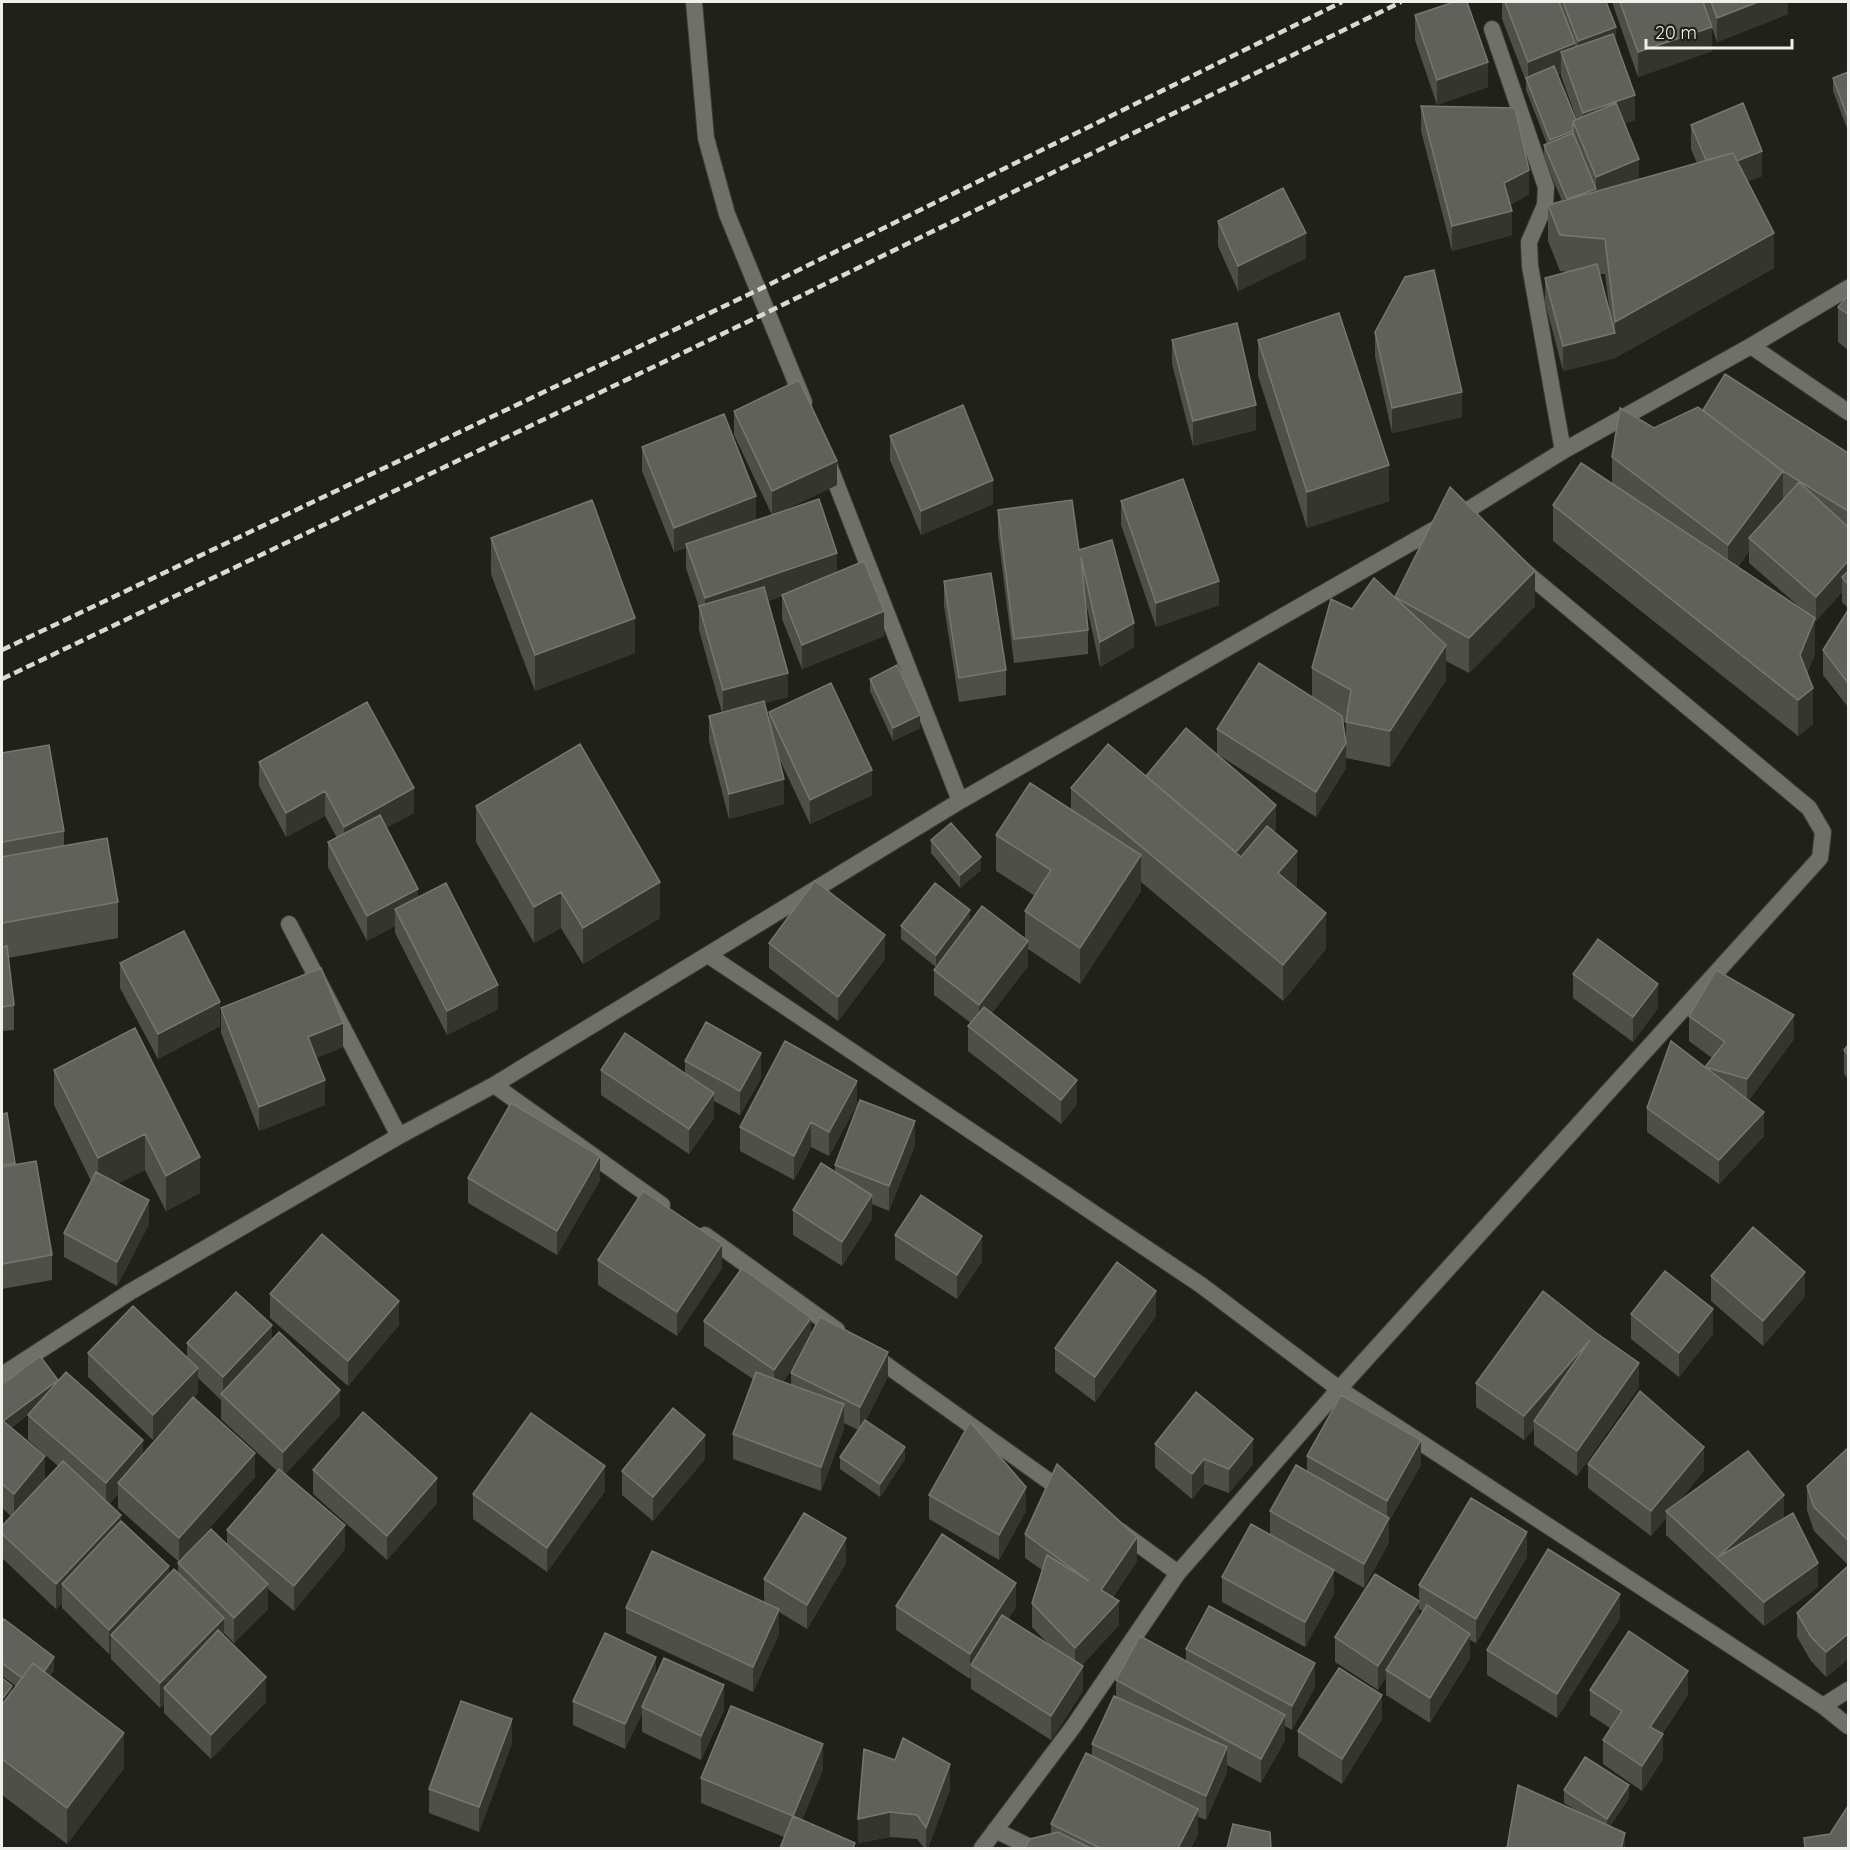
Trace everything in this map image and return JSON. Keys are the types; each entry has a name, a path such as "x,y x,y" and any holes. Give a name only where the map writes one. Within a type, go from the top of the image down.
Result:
{"street":[{"path":"694,2 706,138 727,214 809,414"},
{"path":"1492,29 1546,187 1545,205 1528,242 1530,266 1563,452"},
{"path":"2,1375 130,1292 399,1136 494,1085 960,801 1463,513 1563,452 1751,346 1848,288"},
{"path":"1751,346 1848,412"},
{"path":"822,447 960,801"},
{"path":"1463,513 1479,528"},
{"path":"982,1848 1073,1728 1178,1572 1339,1389 1821,858 1823,832 1809,808 1503,551"},
{"path":"289,924 399,1136"},
{"path":"708,955 1201,1285 1339,1389 1823,1706 1848,1726"},
{"path":"494,1085 1080,1503"},
{"path":"1109,1524 1178,1572"},
{"path":"1823,1706 1848,1690"},
{"path":"996,1830 1032,1848"}],"building":[{"path":"1454,2 1467,2 1488,62 1437,80 1415,15"},
{"path":"1505,2 1559,2 1575,43 1528,62"},
{"path":"1563,2 1606,2 1616,27 1578,41"},
{"path":"1620,2 1703,2 1712,27 1638,52"},
{"path":"1711,2 1758,2 1717,18"},
{"path":"1613,34 1635,95 1583,113 1561,52"},
{"path":"1554,66 1576,120 1573,121 1573,131 1550,140 1526,78"},
{"path":"1848,72 1848,118 1833,78"},
{"path":"1616,103 1639,159 1596,177 1573,121"},
{"path":"1743,103 1762,151 1737,161 1733,153 1706,160 1691,125"},
{"path":"1421,106 1515,108 1529,170 1504,183 1512,211 1452,226"},
{"path":"1573,133 1596,189 1567,199 1544,145"},
{"path":"1733,153 1774,233 1615,322 1605,239 1560,235 1548,205"},
{"path":"1283,188 1306,233 1238,266 1218,221"},
{"path":"1597,264 1615,333 1563,346 1545,278"},
{"path":"1434,270 1462,392 1392,408 1375,332 1405,277"},
{"path":"1848,296 1848,314 1838,307"},
{"path":"1339,313 1389,465 1307,492 1258,340"},
{"path":"1237,323 1256,405 1193,421 1172,340"},
{"path":"1725,374 1848,453 1848,511 1781,470 1703,410"},
{"path":"799,380 837,461 772,491 734,411"},
{"path":"963,405 993,480 921,511 890,436"},
{"path":"1698,407 1783,471 1728,545 1612,457 1620,408 1654,428"},
{"path":"724,414 756,496 674,528 642,447"},
{"path":"1581,463 1815,618 1800,655 1813,688 1798,700 1553,505"},
{"path":"1183,479 1219,581 1156,603 1121,501"},
{"path":"1799,482 1848,527 1848,561 1816,597 1749,538"},
{"path":"1450,487 1535,571 1469,638 1395,597"},
{"path":"819,499 837,553 705,598 686,544"},
{"path":"592,500 635,618 535,655 491,538"},
{"path":"1072,500 1079,550 1112,540 1134,623 1100,642 1081,557 1088,630 1014,639 998,510"},
{"path":"864,561 884,611 802,645 782,595"},
{"path":"1848,571 1848,584 1842,577"},
{"path":"991,573 1006,670 959,678 944,581"},
{"path":"1374,578 1446,645 1390,731 1346,722 1351,690 1312,668 1331,599 1352,609"},
{"path":"764,587 788,673 723,690 699,606"},
{"path":"1848,610 1848,683 1823,650"},
{"path":"1259,663 1342,716 1346,743 1316,792 1217,729"},
{"path":"897,665 920,715 893,728 870,679"},
{"path":"831,683 872,770 810,800 769,712"},
{"path":"764,701 784,779 729,794 709,716"},
{"path":"367,702 414,788 344,827 325,791 286,813 259,762"},
{"path":"1186,728 1276,805 1236,852 1146,776"},
{"path":"580,744 660,882 583,928 561,892 534,907 476,806"},
{"path":"1108,744 1241,857 1267,826 1297,851 1278,873 1326,913 1283,965 1071,788"},
{"path":"49,745 64,831 2,842 2,753"},
{"path":"1030,783 1141,855 1080,948 1025,911 1051,870 996,835"},
{"path":"380,815 418,889 367,916 328,842"},
{"path":"951,823 981,857 960,875 931,840"},
{"path":"107,838 118,902 2,923 2,857"},
{"path":"815,881 885,935 838,997 769,943"},
{"path":"446,883 498,985 447,1011 395,909"},
{"path":"935,883 970,910 936,955 901,926"},
{"path":"982,906 1028,941 979,1005 934,970"},
{"path":"184,931 220,1002 158,1034 120,963"},
{"path":"1598,939 1658,984 1633,1017 1573,974"},
{"path":"7,946 14,1005 2,1007 2,947"},
{"path":"321,968 343,1023 308,1037 325,1080 259,1107 221,1008"},
{"path":"1716,970 1794,1015 1747,1079 1705,1067 1725,1042 1689,1016"},
{"path":"984,1007 1077,1080 1061,1100 968,1026"},
{"path":"706,1022 761,1053 740,1091 685,1061"},
{"path":"135,1028 200,1157 166,1176 145,1134 98,1158 54,1070"},
{"path":"625,1033 714,1093 689,1129 601,1070"},
{"path":"785,1041 857,1081 829,1132 811,1122 794,1156 740,1127"},
{"path":"1671,1041 1764,1112 1719,1160 1647,1108"},
{"path":"860,1100 915,1121 889,1186 835,1165"},
{"path":"511,1103 600,1156 557,1231 468,1178"},
{"path":"7,1113 15,1163 2,1165 2,1114"},
{"path":"36,1161 52,1255 2,1264 2,1167"},
{"path":"821,1163 872,1195 842,1242 793,1210"},
{"path":"96,1172 149,1200 117,1262 64,1233"},
{"path":"643,1191 722,1244 677,1312 598,1260"},
{"path":"921,1195 982,1236 957,1275 895,1235"},
{"path":"1753,1227 1805,1272 1763,1321 1711,1276"},
{"path":"322,1234 399,1301 348,1361 270,1294"},
{"path":"1117,1262 1156,1291 1095,1377 1055,1348"},
{"path":"742,1268 811,1318 774,1370 704,1321"},
{"path":"1665,1271 1713,1309 1679,1353 1631,1314"},
{"path":"1543,1291 1639,1363 1577,1451 1534,1421 1590,1340 1524,1416 1476,1383"},
{"path":"236,1292 272,1325 223,1377 187,1343"},
{"path":"133,1306 198,1368 153,1415 88,1353"},
{"path":"820,1317 888,1352 860,1407 791,1373"},
{"path":"279,1332 340,1390 283,1452 221,1394"},
{"path":"40,1356 58,1380 3,1421 2,1385"},
{"path":"66,1372 143,1440 106,1483 28,1415"},
{"path":"756,1372 844,1404 821,1467 733,1434"},
{"path":"1640,1391 1704,1447 1651,1511 1588,1464"},
{"path":"1196,1392 1253,1439 1229,1469 1204,1459 1192,1474 1155,1444"},
{"path":"1341,1395 1421,1440 1387,1501 1307,1456"},
{"path":"193,1397 255,1453 179,1538 118,1483"},
{"path":"673,1408 705,1435 653,1497 622,1471"},
{"path":"363,1412 437,1478 387,1536 313,1470"},
{"path":"531,1413 605,1466 547,1548 473,1494"},
{"path":"2,1420 45,1456 14,1494 2,1484"},
{"path":"865,1420 905,1447 880,1484 840,1457"},
{"path":"970,1422 1026,1487 999,1535 929,1495"},
{"path":"1848,1448 1848,1540 1814,1507 1807,1486"},
{"path":"1748,1451 1784,1495 1718,1557 1793,1513 1818,1563 1764,1602 1666,1511"},
{"path":"63,1461 121,1515 56,1584 2,1534 2,1526"},
{"path":"1057,1464 1137,1537 1101,1590 1119,1601 1075,1648 1032,1603 1047,1555 1089,1581 1025,1534"},
{"path":"1296,1465 1389,1518 1364,1564 1270,1511"},
{"path":"279,1469 345,1525 294,1586 227,1530"},
{"path":"1471,1498 1527,1532 1476,1619 1419,1585"},
{"path":"804,1513 846,1538 807,1605 764,1579"},
{"path":"121,1521 169,1566 109,1630 62,1584"},
{"path":"1251,1524 1334,1570 1305,1622 1222,1577"},
{"path":"211,1529 268,1584 234,1618 178,1563"},
{"path":"942,1534 1016,1583 970,1654 896,1606"},
{"path":"1548,1549 1620,1594 1557,1694 1487,1650"},
{"path":"652,1551 779,1609 753,1667 626,1608"},
{"path":"1848,1566 1848,1634 1826,1652 1811,1637 1797,1613"},
{"path":"174,1569 224,1618 160,1683 111,1635"},
{"path":"1375,1574 1419,1601 1378,1666 1335,1637"},
{"path":"1427,1605 1470,1634 1430,1698 1386,1670"},
{"path":"1209,1606 1315,1663 1292,1706 1186,1649"},
{"path":"1002,1615 1083,1666 1051,1716 971,1665"},
{"path":"4,1619 54,1657 44,1672 33,1663 22,1678 2,1663 2,1622"},
{"path":"218,1630 266,1677 211,1735 164,1688"},
{"path":"1629,1631 1688,1671 1650,1727 1663,1734 1642,1766 1603,1740 1622,1711 1590,1690"},
{"path":"605,1633 656,1657 625,1724 573,1701"},
{"path":"1140,1636 1285,1715 1261,1759 1116,1680"},
{"path":"664,1658 724,1685 701,1736 642,1707"},
{"path":"33,1663 124,1733 67,1808 2,1759 2,1705"},
{"path":"1339,1668 1382,1695 1342,1759 1298,1731"},
{"path":"2,1678 12,1686 2,1699"},
{"path":"1114,1696 1227,1747 1206,1796 1092,1744"},
{"path":"461,1701 512,1719 479,1807 429,1789"},
{"path":"731,1706 823,1744 793,1816 701,1778"},
{"path":"903,1738 950,1764 926,1828 917,1815 890,1812 858,1819 864,1749 895,1760"},
{"path":"1086,1753 1198,1809 1178,1848 1100,1848 1051,1824"},
{"path":"1585,1757 1629,1785 1607,1819 1564,1790"},
{"path":"1518,1785 1625,1833 1621,1848 1507,1848"},
{"path":"1848,1806 1848,1848 1805,1848 1804,1838 1830,1834"},
{"path":"793,1816 855,1843 853,1848 780,1848"},
{"path":"1233,1824 1270,1832 1271,1848 1227,1848"},
{"path":"1058,1832 1090,1848 1025,1848 1030,1839"}],"railway":[{"path":"2,650 758,290 1342,2"},
{"path":"2,679 768,312 1401,2"}]}
